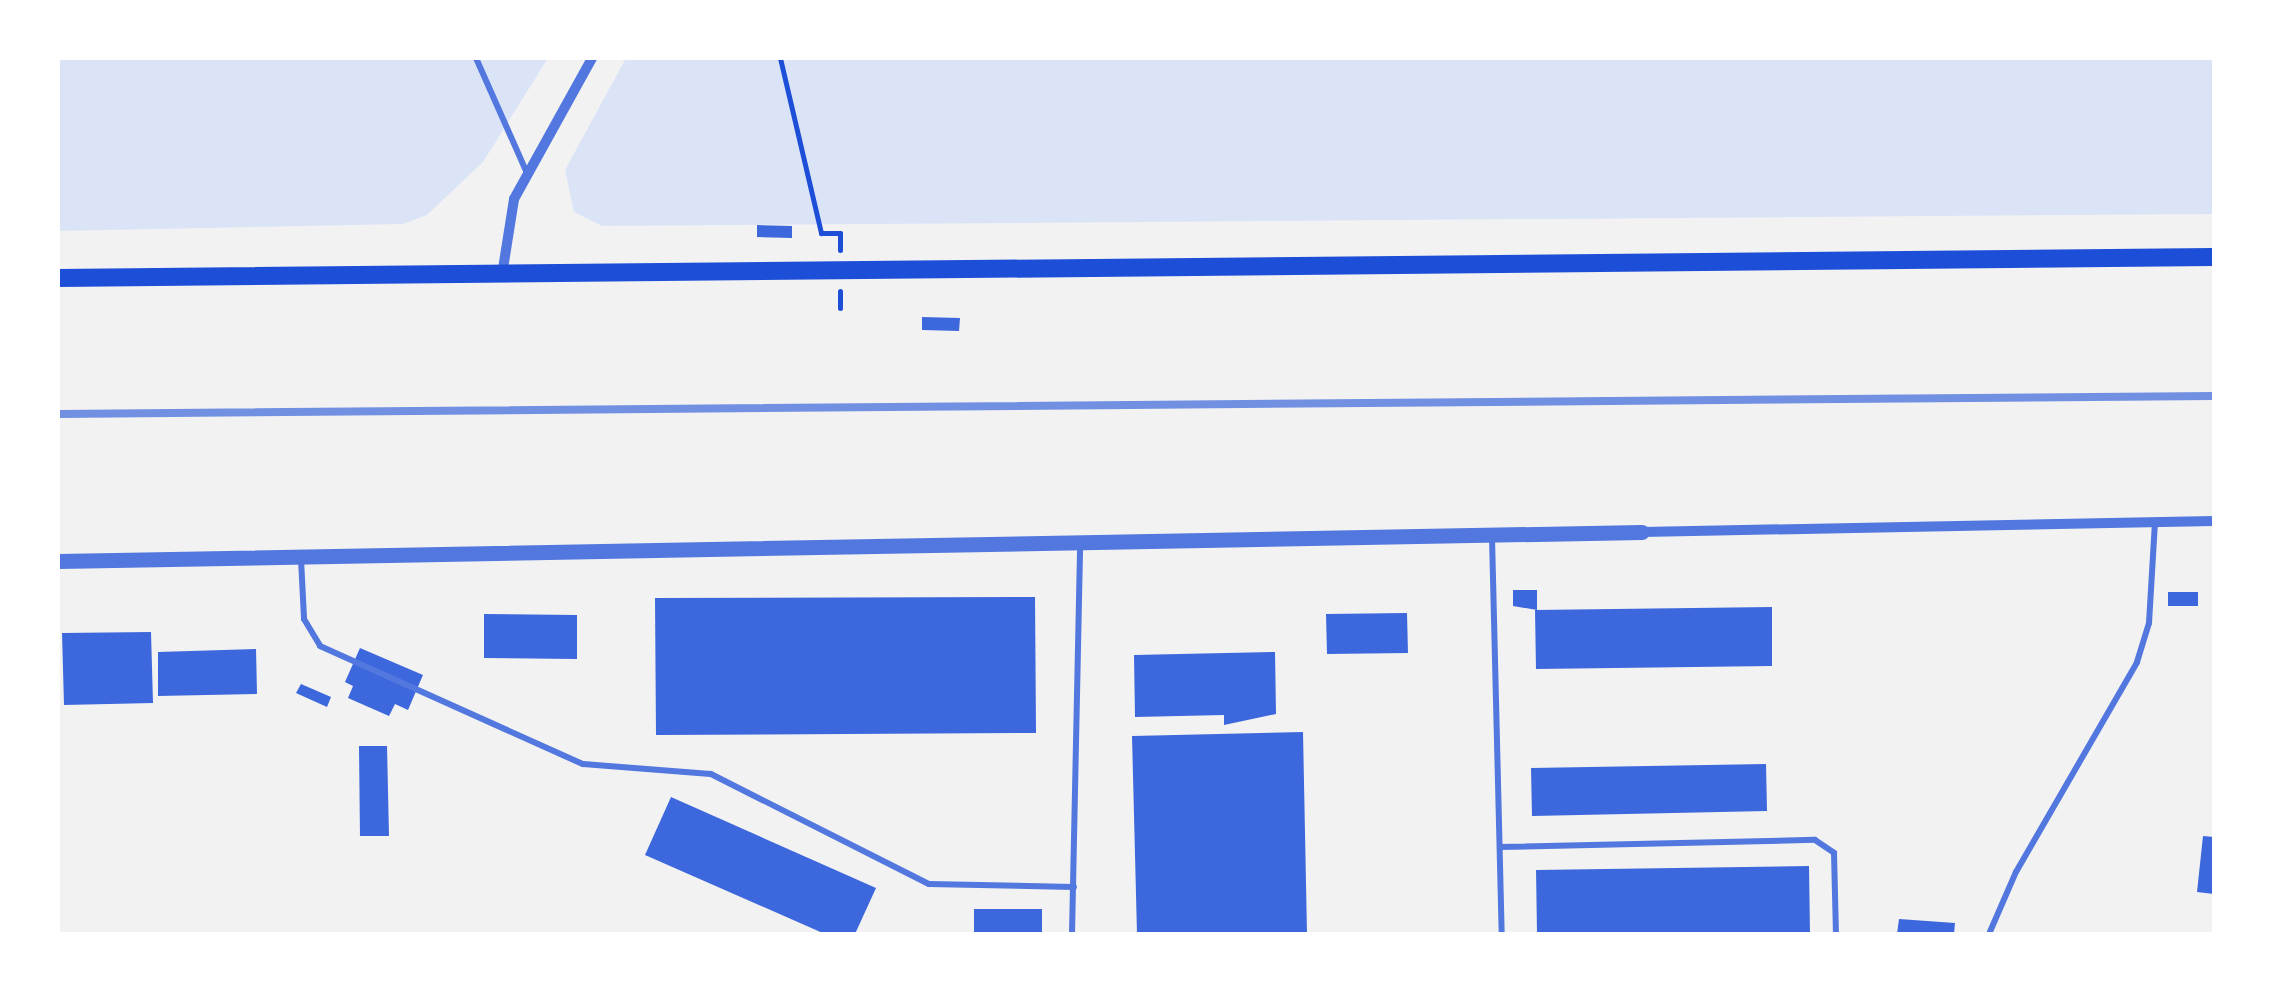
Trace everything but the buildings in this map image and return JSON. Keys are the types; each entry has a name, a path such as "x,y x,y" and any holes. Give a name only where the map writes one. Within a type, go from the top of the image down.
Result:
{"main road":[{"path":"58,278 2214,257"}],"street":[{"path":"502,276 505,228 528,174 592,58"},
{"path":"58,561 1080,546 2214,521"}],"lane":[{"path":"476,58 528,174"},
{"path":"1988,934 2016,872 2137,662 2149,622 2155,522"},
{"path":"1492,536 1502,934"},
{"path":"1072,934 1080,546"},
{"path":"301,558 304,619 320,646 583,764 711,774 929,884 1074,887"},
{"path":"1500,848 1815,840 1834,853 1836,934"}],"path":[{"path":"780,58 821,233 840,233"}],"shaded area":[{"path":"58,58 548,58 483,162 427,215 403,224 58,231"},
{"path":"626,58 2214,58 2214,214 602,226 574,212 565,170"}],"railway":[{"path":"58,414 2214,396"}]}
